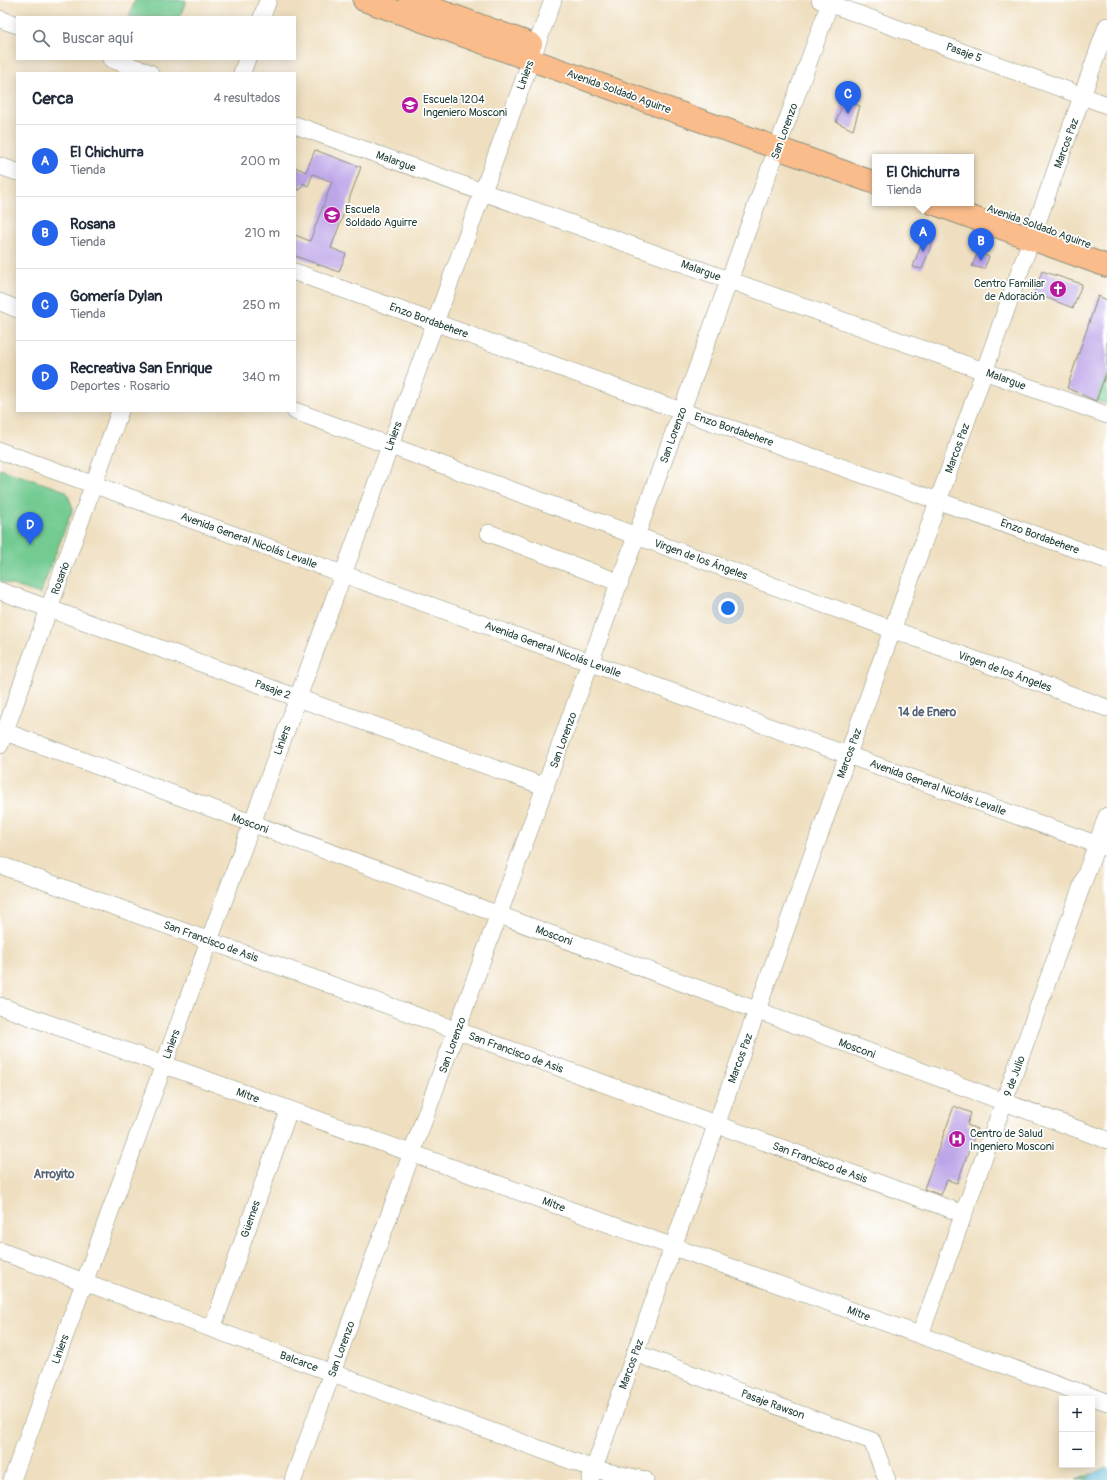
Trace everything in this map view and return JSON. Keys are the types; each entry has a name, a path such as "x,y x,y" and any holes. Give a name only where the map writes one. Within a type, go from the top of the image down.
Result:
{"main road":[{"name":"Avenida Soldado Aguirre","path":"364,0 533,52 781,141 872,166"},
{"name":"Avenida Soldado Aguirre","path":"410,0 533,52"},
{"name":"Avenida Soldado Aguirre","path":"781,141 872,182"},
{"name":"Avenida Soldado Aguirre","path":"974,202 1107,266"},
{"name":"Avenida Soldado Aguirre","path":"943,206 1034,232 1107,250"}],"street":[{"path":"262,16 268,0"},
{"name":"Liniers","path":"12,1480 553,0"},
{"name":"Pasaje 5","path":"827,1 1107,105"},
{"name":"San Lorenzo","path":"293,1480 546,787 681,411 781,141 827,1"},
{"path":"0,19 16,25"},
{"name":"Marcos Paz","path":"592,1475 1107,26"},
{"path":"114,60 147,72"},
{"path":"242,72 247,60"},
{"name":"Malargue","path":"296,125 1107,415"},
{"path":"0,166 16,172"},
{"name":"Enzo Bordabehere","path":"296,272 681,411 1107,560"},
{"path":"0,302 16,308"},
{"name":"Virgen de los Ángeles","path":"296,410 1107,708"},
{"name":"Rosario","path":"2,736 120,412"},
{"name":"Avenida General Nicolás Levalle","path":"0,451 1102,846"},
{"path":"488,533 620,583"},
{"name":"Pasaje 2","path":"0,592 546,787"},
{"name":"Mosconi","path":"2,736 252,824 1107,1140"},
{"name":"9 de Julio","path":"920,1335 1004,1102 1102,846 1107,816"},
{"name":"San Francisco de Asis","path":"0,865 964,1214"},
{"name":"Mitre","path":"0,1006 1107,1402"},
{"name":"Güemes","path":"212,1329 289,1110"},
{"name":"Balcarce","path":"0,1251 332,1373 592,1475 645,1480"},
{"name":"Pasaje Rawson","path":"635,1353 872,1441 887,1480"}],"green space":[{"path":"135,0 186,0 180,16 129,16"},
{"path":"1107,371 1107,404 1096,401"},
{"path":"0,469 66,491 73,508 40,594 0,581"},
{"path":"1107,1468 1107,1480 1076,1480"}],"building":[{"path":"844,100 860,106 853,130 836,122"},
{"path":"315,150 361,167 331,248 346,254 339,272 296,256 296,235 310,241 332,182 313,174 308,186 303,183 300,190 297,189 296,190 296,167 306,172"},
{"path":"925,233 934,238 922,269 913,267"},
{"path":"978,252 989,257 984,269 972,266"},
{"name":"Centro Familiar de Adoración","path":"1042,271 1082,284 1073,308 1034,293"},
{"path":"1098,296 1107,300 1107,371 1096,401 1067,388"},
{"path":"954,1106 971,1113 967,1125 977,1129 957,1183 947,1180 941,1195 924,1189"}],"waterway":[{"path":"1096,1480 1107,1476"}],"place":[{"name":"Escuela 1204 Ingeniero Mosconi","path":"410,105"},
{"name":"Gomería Dylan","path":"848,114"},
{"name":"Escuela Soldado Aguirre","path":"332,215"},
{"name":"El Chichurra","path":"923,252"},
{"name":"Rosana","path":"981,261"},
{"name":"Centro Familiar de Adoración","path":"1058,289"},
{"name":"Recreativa San Enrique","path":"30,545"},
{"name":"Centro de Salud Ingeniero Mosconi","path":"957,1139"}],"district":[{"name":"14 de Enero","path":"927,712"},
{"name":"Arroyito","path":"54,1174"}]}
